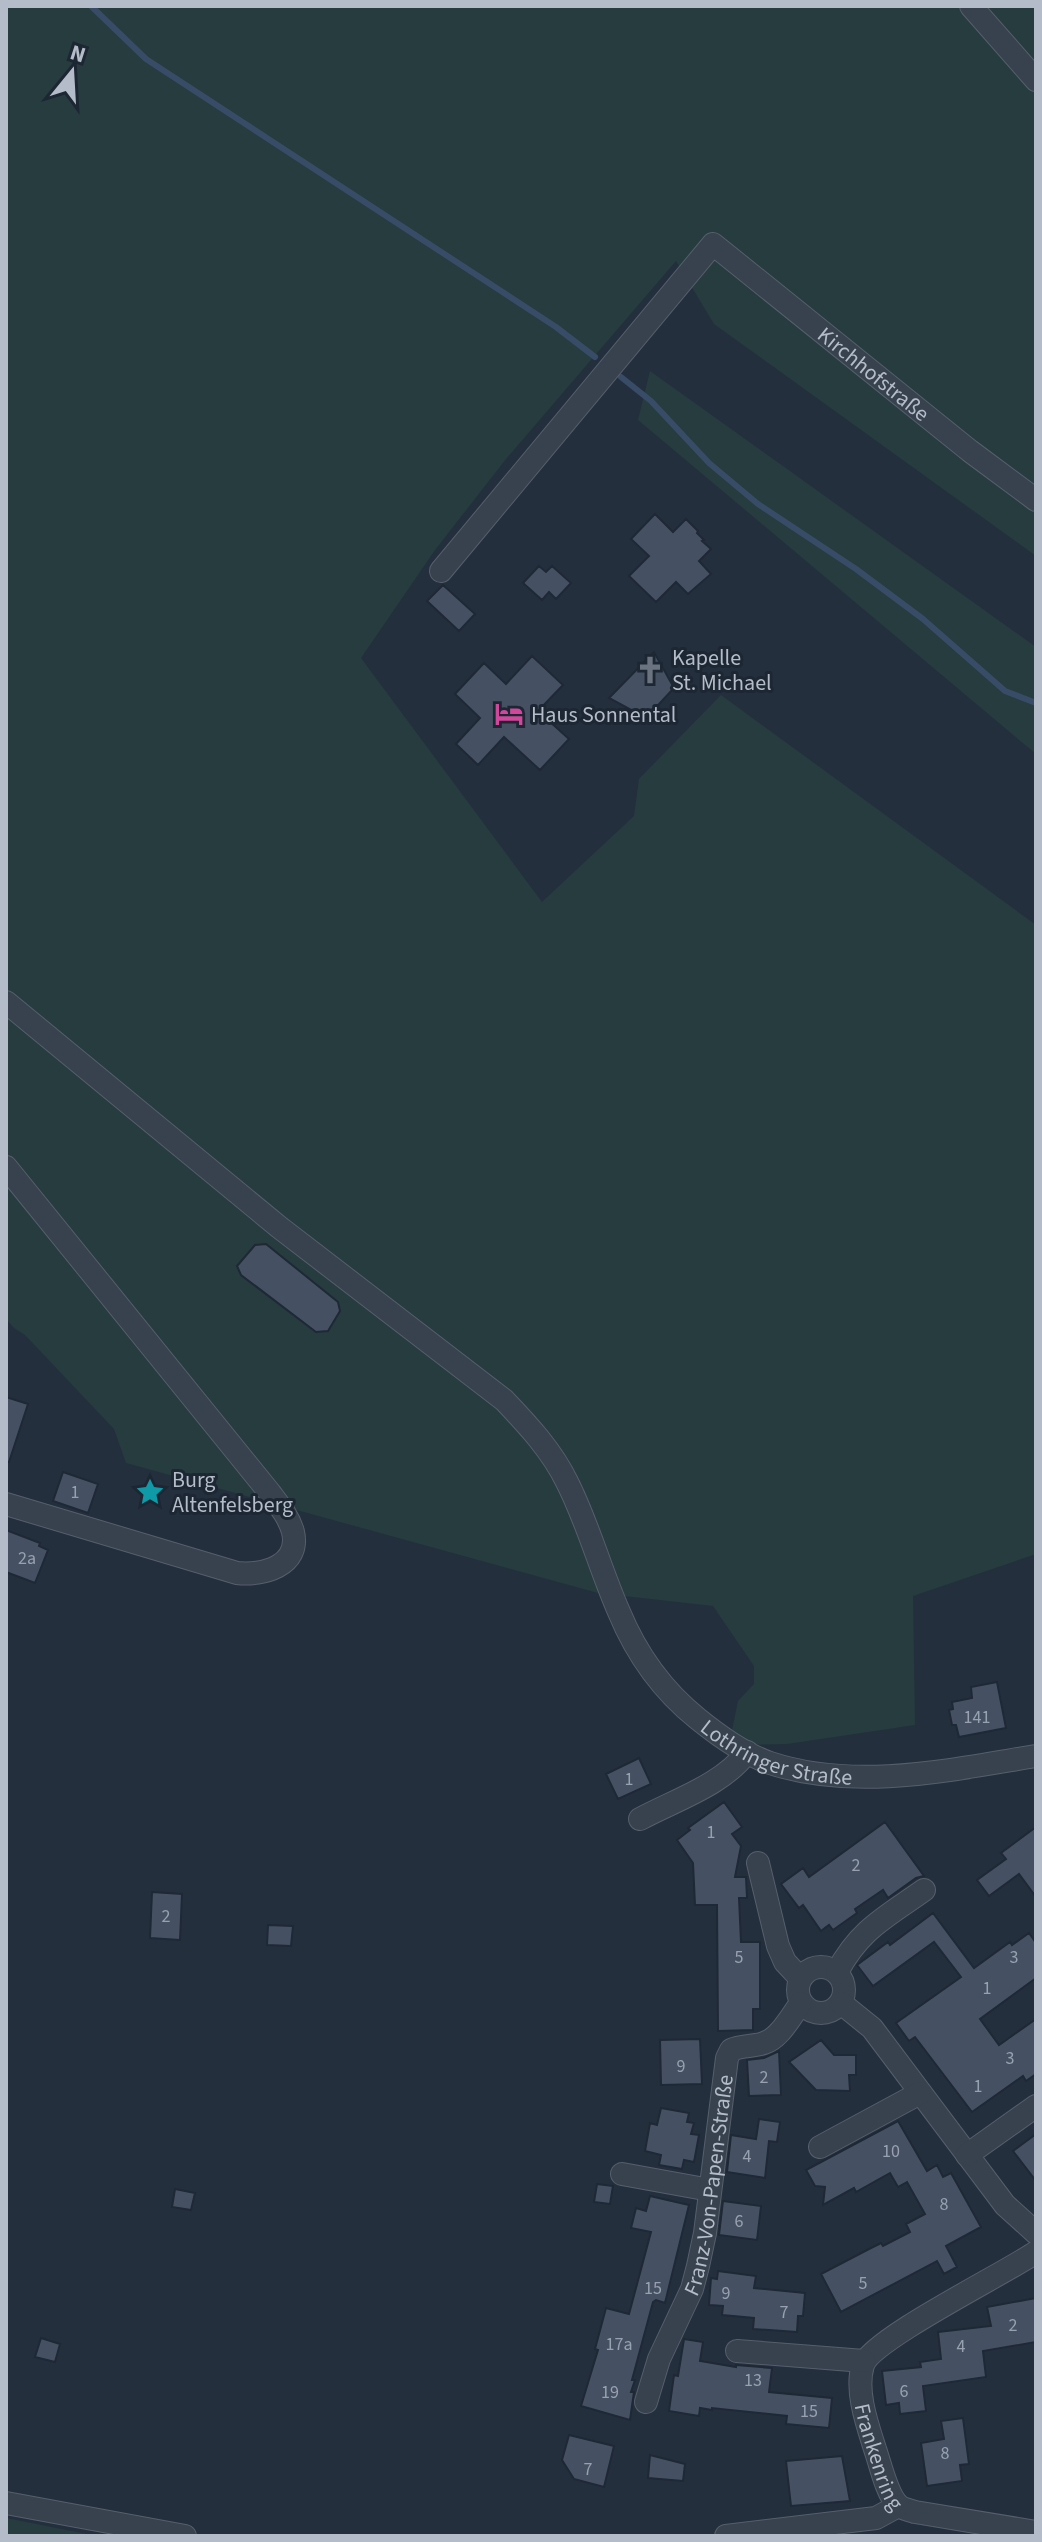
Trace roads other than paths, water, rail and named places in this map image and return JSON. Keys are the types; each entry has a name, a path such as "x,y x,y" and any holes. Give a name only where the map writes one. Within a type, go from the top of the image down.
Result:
{"street":[{"path":"971,6 1036,80"},
{"name":"Kirchhofstraße","path":"441,571 471,539 713,244 970,451 1036,500"},
{"name":"Lothringer Straße","path":"6,1002 279,1227 504,1400 527,1423 567,1481 630,1637 666,1690 717,1735 769,1763 803,1771 863,1776 902,1775 1036,1756"},
{"path":"6,1167 270,1493 294,1535 292,1551 285,1563 270,1571 253,1575 237,1573 6,1504"},
{"path":"640,1819 731,1770 747,1752"},
{"path":"758,1863 778,1946 785,1962 800,1978"},
{"path":"837,1972 858,1939 924,1890"},
{"path":"817,1966 837,1972 845,1992 841,2003 833,2011 821,2014 810,2011 801,2003 798,1986 800,1978 807,1971 817,1966"},
{"name":"Franz-Von-Papen-Straße","path":"646,2402 659,2359 695,2277 705,2233 727,2058 731,2050 765,2043 776,2036 801,2003"},
{"path":"841,2003 872,2028 1005,2205 1036,2233"},
{"path":"820,2147 920,2093"},
{"path":"967,2155 1036,2106"},
{"path":"622,2174 710,2190"},
{"path":"737,2351 864,2361 901,2332 1036,2252"},
{"name":"Frankenring","path":"864,2361 860,2379 863,2405 890,2492 898,2506 915,2512 1036,2532"},
{"path":"6,2503 185,2536"},
{"path":"726,2536 876,2518 898,2506"}],"waterway":[{"path":"91,6 146,59 556,327 595,357"},
{"path":"621,377 651,401 709,463 758,504 856,569 923,619 1005,691 1036,703"}],"place":[{"name":"Kapelle St. Michael","path":"650,670"},
{"name":"Haus Sonnental","path":"509,714"},
{"name":"Burg Altenfelsberg","path":"150,1492"}]}
